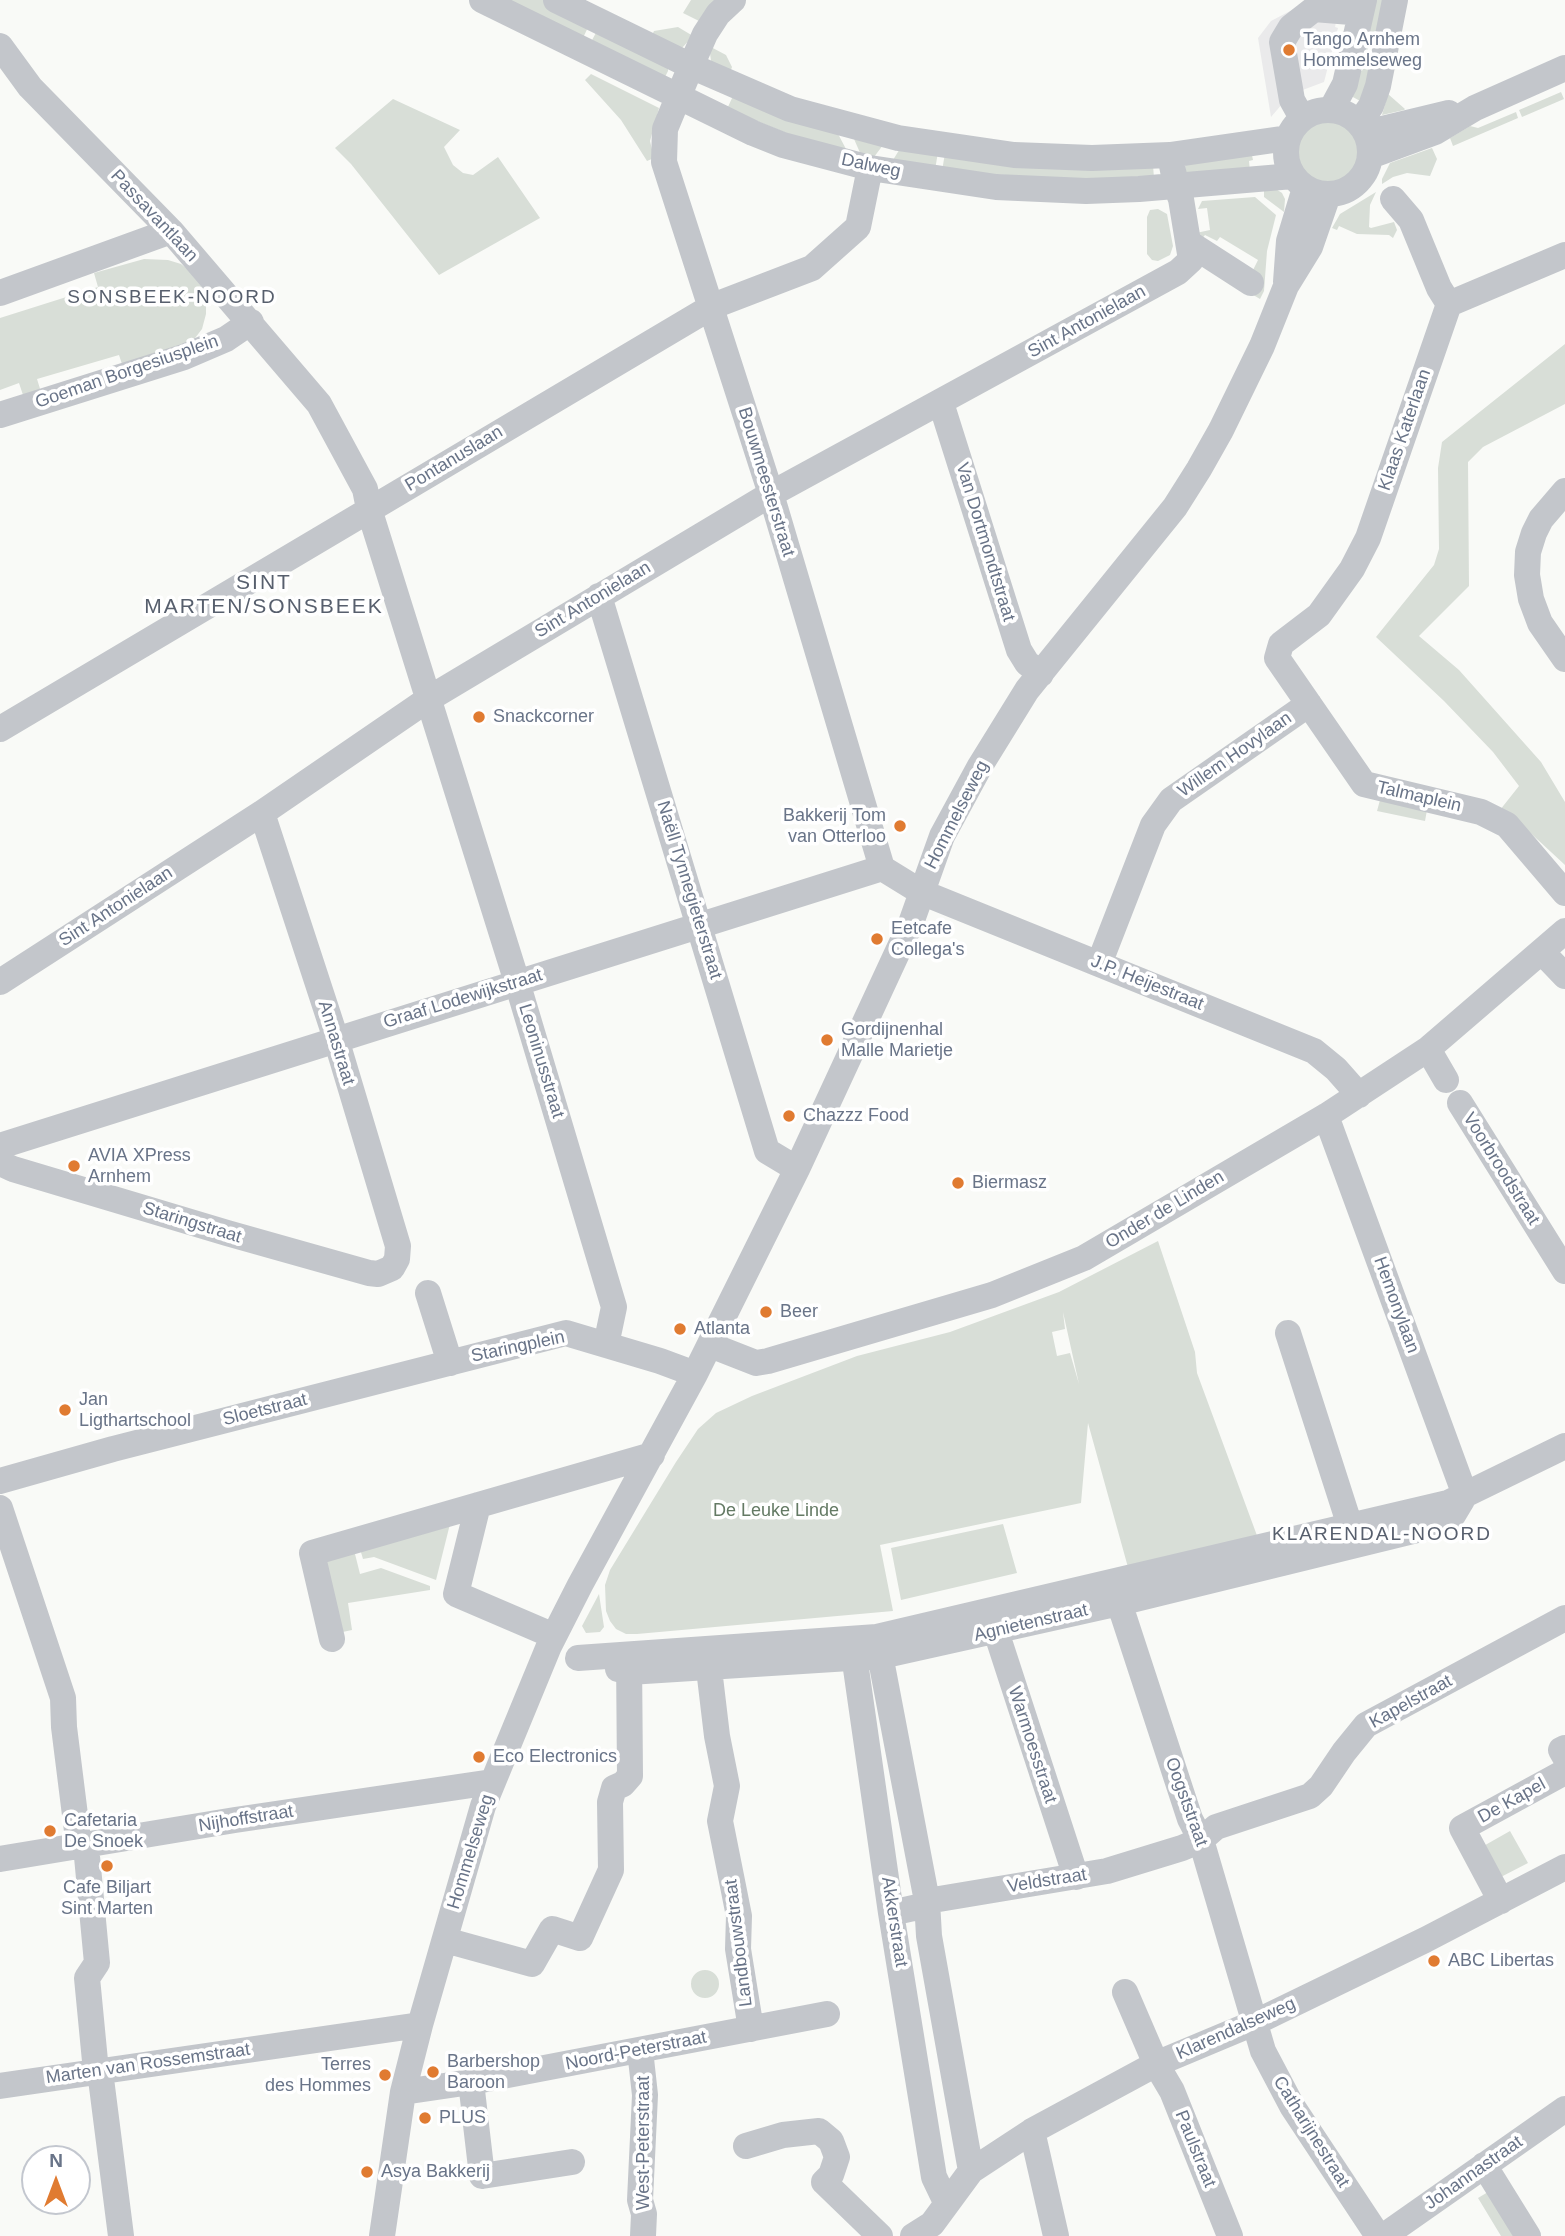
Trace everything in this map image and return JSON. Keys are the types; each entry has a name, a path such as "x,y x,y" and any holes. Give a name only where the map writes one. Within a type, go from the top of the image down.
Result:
{"street":[{"name":"Dalweg","path":"482,0 753,134 783,145 868,167 996,187 1042,190 1308,186"},
{"name":"Dalweg","path":"556,0 691,66 790,109 898,138 1014,155 1092,158 1170,155 1295,128"},
{"name":"Bouwmeesterstraat","path":"733,0 718,13 691,66 665,129 664,162 713,306 882,868"},
{"path":"1363,5 1351,12 1314,9 1292,27 1282,42 1295,128 1286,157 1308,186 1348,190 1357,183 1368,167 1365,138 1395,0"},
{"path":"1331,110 1345,84 1363,5"},
{"name":"Passavantlaan","path":"0,46 30,87 170,231 319,404 365,489 369,509 430,698"},
{"path":"1365,138 1429,116 1475,108 1565,68"},
{"path":"1295,128 1321,110 1331,110 1347,114 1365,138"},
{"path":"843,125 868,167 898,138"},
{"path":"1170,155 1189,243 1251,283"},
{"name":"Pontanuslaan","path":"0,729 713,306 812,268 858,227 868,167"},
{"name":"Hommelseweg","path":"382,2236 403,2092 444,1940 492,1782 552,1641 695,1374 797,1169 900,947 942,836 974,778 1027,690 1181,497 1221,430 1262,346 1286,286 1289,241 1308,186"},
{"path":"1392,199 1411,220 1438,288 1448,304 1565,255"},
{"path":"0,293 170,231"},
{"name":"Sint Antonielaan","path":"0,982 262,813 430,698 599,596 771,494 1178,272 1191,260 1189,243"},
{"name":"Klaas Katerlaan","path":"1281,644 1319,615 1352,569 1368,538 1448,304"},
{"name":"Goeman Borgesiusplein","path":"0,415 184,357 226,339 251,322"},
{"name":"Van Dortmondtstraat","path":"941,403 1018,650 1027,663 1041,674"},
{"path":"1563,495 1541,519 1534,533 1528,552 1527,575 1531,599 1540,623 1565,659"},
{"name":"Naëll Tynnegieterstraat","path":"599,596 767,1151 797,1169"},
{"name":"Talmaplein","path":"1281,644 1278,658 1364,784 1481,812 1507,825 1565,892"},
{"name":"Leoninusstraat","path":"430,698 614,1307 606,1345"},
{"name":"Willem Hovylaan","path":"1099,964 1153,825 1171,800 1309,705"},
{"name":"Annastraat","path":"262,813 336,1040 398,1246 397,1259 392,1268 386,1271"},
{"path":"882,868 921,892"},
{"name":"Graaf Lodewijkstraat","path":"0,1146 882,868"},
{"name":"J.P. Heijestraat","path":"921,892 1314,1051 1336,1069 1359,1095"},
{"name":"Onder de Linden","path":"710,1345 756,1363 992,1296 1084,1258 1326,1116 1428,1049 1565,931"},
{"path":"1542,952 1565,976"},
{"path":"1428,1049 1446,1080"},
{"name":"Voorbroodstraat","path":"1460,1103 1565,1271"},
{"name":"Hemonylaan","path":"1326,1116 1465,1495"},
{"name":"Staringstraat","path":"0,1163 187,1221 369,1273 386,1271"},
{"name":"Staringplein","path":"428,1293 450,1363 566,1333 695,1374"},
{"path":"1288,1333 1350,1526"},
{"name":"Sloetstraat","path":"0,1481 113,1449 450,1363"},
{"name":"Agnietenstraat","path":"1116,1593 1350,1526 1448,1503 1565,1446"},
{"path":"332,1639 312,1553 652,1455"},
{"name":"Agnietenstraat","path":"478,1505 456,1594 552,1641 578,1658 629,1663 866,1648 1437,1525 1452,1515 1465,1495"},
{"path":"0,1508 63,1698 64,1727 83,1847 97,1963 87,1979 95,2060 100,2071 121,2236"},
{"path":"0,1553 51,1709 64,1727"},
{"name":"Oogststraat","path":"1116,1593 1190,1819 1201,1840 1254,2023"},
{"name":"Kapelstraat","path":"1201,1840 1216,1827 1310,1796 1321,1786 1366,1725 1565,1618"},
{"name":"Warmoesstraat","path":"992,1621 1076,1877"},
{"name":"Akkerstraat","path":"866,1648 927,1901 929,1936 971,2171"},
{"name":"Akkerstraat","path":"866,1648 891,1913 934,2177 931,2225"},
{"name":"Landbouwstraat","path":"708,1659 717,1735 727,1786 720,1821 739,1916 738,1948 751,2029"},
{"path":"444,1940 532,1964 552,1929 580,1938 611,1870 610,1802 614,1788 623,1784 630,1776 629,1663"},
{"name":"De Kapel","path":"1502,1901 1462,1828 1563,1757"},
{"name":"Nijhoffstraat","path":"0,1859 235,1820 492,1782"},
{"name":"Veldstraat","path":"891,1913 918,1907 927,1901 1107,1871 1201,1840"},
{"name":"Klarendalseweg","path":"931,2225 971,2171 1032,2131 1156,2064 1254,2023 1502,1901 1565,1867"},
{"name":"Paulstraat","path":"1125,1992 1156,2064 1171,2091 1230,2236"},
{"name":"Noord-Peterstraat","path":"403,2092 471,2082 827,2014"},
{"name":"Catharijnestraat","path":"1254,2023 1263,2051 1292,2106 1378,2236"},
{"name":"Marten van Rossemstraat","path":"0,2086 420,2025"},
{"name":"West-Peterstraat","path":"640,2050 645,2095 640,2200 644,2214 643,2236"},
{"path":"471,2082 482,2176 572,2162"},
{"name":"Johannastraat","path":"1384,2236 1484,2165 1563,2116"},
{"path":"746,2146 783,2135 819,2131 831,2141 837,2157 831,2175 824,2182 880,2236"},
{"path":"1032,2131 1056,2236"},
{"path":"1484,2165 1528,2236"}],"shaded area":[{"path":"1311,0 1340,1 1335,27 1338,28 1324,82 1300,91 1283,103 1271,117 1258,38 1271,21"}],"green space":[{"path":"500,0 543,0 590,23 582,40"},
{"path":"691,0 720,0 701,22 683,13"},
{"path":"1370,0 1389,0 1379,47 1369,45 1366,58 1358,57"},
{"path":"599,27 668,65 664,79 590,44"},
{"path":"678,27 693,36 682,48 650,39 654,31"},
{"path":"709,46 726,55 732,67 729,75 711,61"},
{"path":"1363,68 1370,69 1362,102 1351,96 1355,69 1362,71"},
{"path":"591,74 659,108 650,141 654,158 647,161 621,120 585,80"},
{"path":"1561,92 1564,99 1522,117 1519,110"},
{"path":"1388,94 1405,109 1382,115"},
{"path":"733,96 837,132 846,149 814,144 727,109"},
{"path":"393,99 460,130 444,147 453,165 463,173 473,175 498,157 540,218 439,275 351,164 335,148"},
{"path":"1516,112 1518,118 1453,146 1450,138 1470,126 1478,128"},
{"path":"1322,120 1334,120 1351,129 1358,140 1358,164 1351,175 1334,184 1322,184 1310,179 1301,170 1296,158 1296,146 1301,134 1310,125"},
{"path":"854,139 883,145 874,157 861,155"},
{"path":"901,147 938,152 935,170 893,160"},
{"path":"1432,148 1437,159 1430,176 1407,173 1382,184 1390,163"},
{"path":"1251,151 1253,160 1249,161 1250,171 1186,177 1185,159"},
{"path":"945,153 1153,165 1154,178 1120,182 942,171"},
{"path":"1264,189 1276,189 1282,193 1285,199 1284,212 1264,197"},
{"path":"1376,192 1370,205 1369,227 1394,222 1397,230 1393,238 1389,235 1357,234 1339,226 1337,230 1332,228 1340,214"},
{"path":"1255,197 1276,215 1267,251 1264,291 1260,299 1250,293 1252,272 1258,260 1220,237 1217,241 1205,235 1199,242 1196,233 1210,230 1207,208 1198,209 1202,201"},
{"path":"1158,209 1167,214 1173,246 1170,255 1158,261 1152,260 1147,254 1147,217 1150,210"},
{"path":"144,259 168,260 181,264 195,275 203,289 206,314 202,329 192,342 123,367 119,355 37,379 41,392 24,398 19,383 0,390 0,318 98,287 94,273"},
{"path":"1565,344 1565,404 1483,447 1468,462 1469,586 1419,636 1459,670 1541,762 1565,802 1565,865 1510,814 1500,810 1519,786 1493,752 1376,637 1434,565 1439,549 1438,468 1442,442"},
{"path":"1380,800 1427,810 1425,821 1377,811"},
{"name":"De Leuke Linde","path":"1158,1241 1195,1352 1197,1373 1259,1541 1129,1571 1088,1423 1081,1503 880,1545 893,1611 637,1634 626,1634 616,1629 610,1621 606,1611 605,1585 610,1570 698,1429 716,1413 752,1396 857,1356 950,1332 1059,1292","holes":["1063,1312 1079,1384 1070,1353 1057,1356 1052,1332 1065,1329"]},
{"path":"450,1524 436,1580 374,1557 363,1559 360,1549"},
{"path":"1003,1524 1017,1573 901,1600 891,1548"},
{"path":"354,1550 360,1574 381,1568 430,1586 430,1590 348,1603 352,1630 338,1633 320,1560"},
{"path":"599,1594 604,1627 600,1632 586,1633 582,1626"},
{"path":"1510,1831 1528,1863 1497,1879 1480,1848"},
{"path":"705,1970 715,1974 719,1984 715,1994 705,1998 695,1994 691,1984 695,1974"},
{"path":"1493,2189 1519,2236 1501,2236 1478,2198"}],"place":[{"name":"Tango Arnhem Hommelseweg","path":"1289,50"},
{"name":"Snackcorner","path":"479,717"},
{"name":"Bakkerij Tom van Otterloo","path":"900,826"},
{"name":"Eetcafe Collega's","path":"877,939"},
{"name":"Gordijnenhal Malle Marietje","path":"827,1040"},
{"name":"Chazzz Food","path":"789,1116"},
{"name":"AVIA XPress Arnhem","path":"74,1166"},
{"name":"Biermasz","path":"958,1183"},
{"name":"Beer","path":"766,1312"},
{"name":"Atlanta","path":"680,1329"},
{"name":"Jan Ligthartschool","path":"65,1410"},
{"name":"Eco Electronics","path":"479,1757"},
{"name":"Cafetaria De Snoek","path":"50,1831"},
{"name":"Cafe Biljart Sint Marten","path":"107,1866"},
{"name":"ABC Libertas","path":"1434,1961"},
{"name":"Barbershop Baroon","path":"433,2072"},
{"name":"Terres des Hommes","path":"385,2075"},
{"name":"PLUS","path":"425,2118"},
{"name":"Asya Bakkerij","path":"367,2172"}],"district":[{"name":"SONSBEEK-NOORD","path":"172,298"},
{"name":"SINT MARTEN/SONSBEEK","path":"264,595"},
{"name":"KLARENDAL-NOORD","path":"1382,1535"}]}
